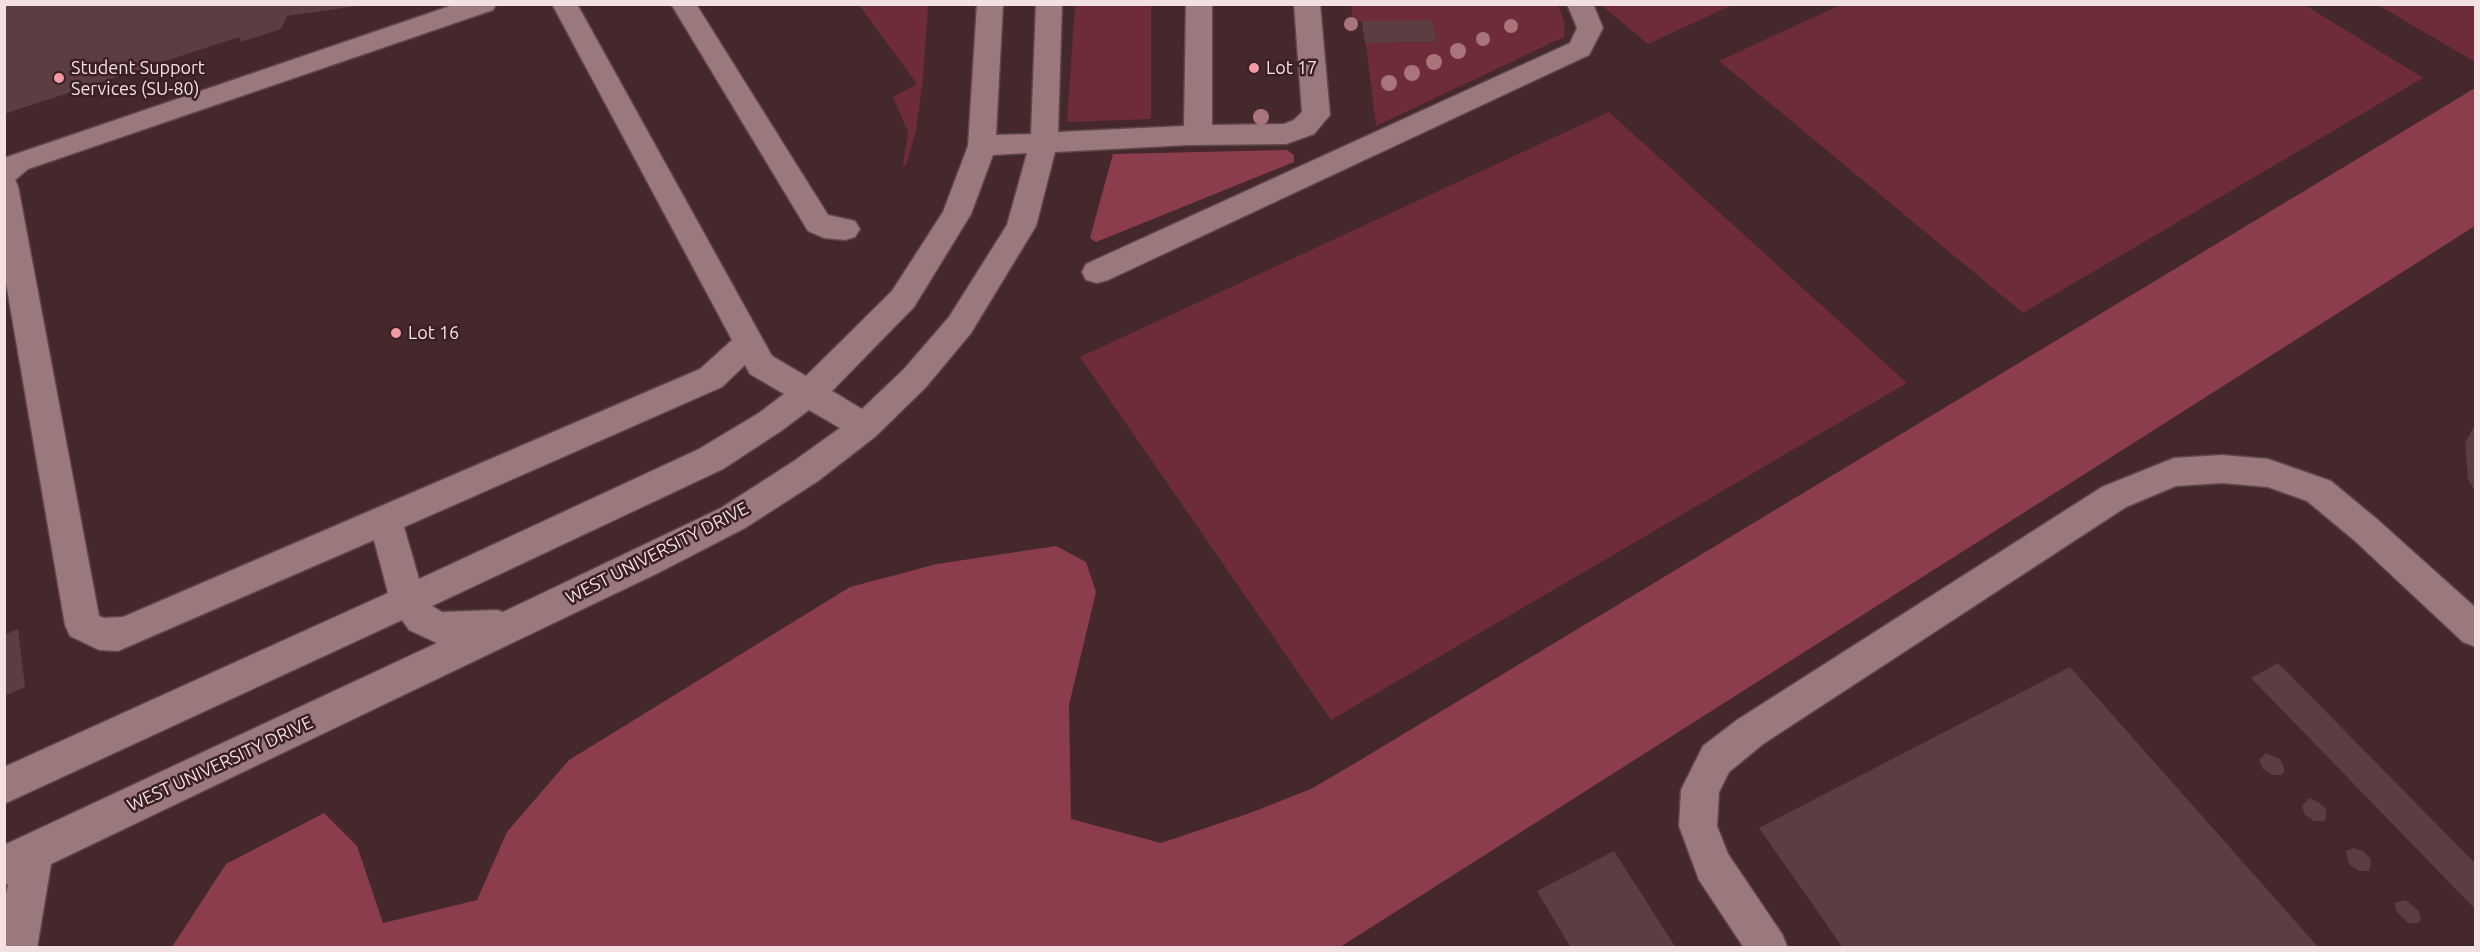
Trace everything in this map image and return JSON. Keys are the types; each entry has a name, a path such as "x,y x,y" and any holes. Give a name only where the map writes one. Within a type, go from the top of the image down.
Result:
{"street":[{"path":"4,173 18,162 484,4"},
{"path":"564,4 761,365 865,427"},
{"path":"682,4 818,223 824,227 845,229"},
{"path":"4,786 623,502 711,459 770,422 807,394 833,372 903,299 957,214 982,146 990,4"},
{"name":"WEST UNIVERSITY DRIVE","path":"19,859 733,518 806,471 865,427 915,378 960,326 1021,226 1044,142 1049,4"},
{"path":"1198,135 1199,4"},
{"path":"982,146 1198,135 1286,134 1305,127 1316,115 1307,4"},
{"path":"1097,272 1580,49 1590,28 1580,4"},
{"path":"1305,127 1361,150"},
{"path":"4,186 83,625 90,630 108,635 130,631 711,378 749,343"},
{"path":"1768,948 1713,866 1698,826 1700,790 1716,759 1760,726 2114,497 2174,472 2222,469 2268,473 2319,491 2366,530 2475,631"},
{"path":"385,520 408,601 421,619 439,628 461,629 513,625"},
{"path":"17,948 19,859"}],"shaded area":[{"path":"859,5 928,5 923,79 916,130 906,166 903,166 908,132 893,97 917,84"},
{"path":"1075,5 1151,5 1151,119 1067,122"},
{"path":"1351,5 1558,5 1565,24 1564,37 1376,126 1363,21 1353,21"},
{"path":"1601,5 1732,5 1648,44"},
{"path":"1840,5 2305,5 2423,78 2023,313 1719,61"},
{"path":"2378,5 2475,5 2475,62"},
{"path":"2475,88 2475,226 1340,947 172,947 226,864 324,813 357,846 383,923 477,900 507,832 569,760 850,587 937,564 1056,546 1086,562 1096,592 1069,705 1071,819 1161,843 1250,813 1311,789 1357,762"},
{"path":"1609,112 1907,383 1331,720 1080,357"},
{"path":"1287,150 1294,155 1294,162 1096,242 1090,238 1113,154"}],"building":[{"name":"Student Support Services (SU-80)","path":"4,4 357,4 357,6 287,16 281,29 241,42 239,37 4,114"},
{"path":"1433,20 1436,42 1365,43 1362,21"},
{"path":"2476,423 2476,492 2468,480 2465,443"},
{"path":"18,629 25,687 4,696 4,635"},
{"path":"2278,663 2476,864 2476,910 2251,678"},
{"path":"2070,667 2319,948 1843,948 1759,828"},
{"path":"2266,753 2280,759 2284,768 2281,775 2272,775 2263,769 2259,760"},
{"path":"2309,798 2326,809 2324,821 2314,821 2305,815 2302,806"},
{"path":"2353,848 2363,851 2370,858 2369,871 2359,871 2349,864 2346,851"},
{"path":"1614,851 1676,948 1571,948 1537,891"},
{"path":"2406,900 2419,911 2421,920 2417,923 2408,923 2396,911 2395,903"}],"place":[{"name":"Lot 17","path":"1254,68"},
{"name":"Student Support Services (SU-80)","path":"59,78"},
{"name":"Lot 16","path":"396,333"}]}
